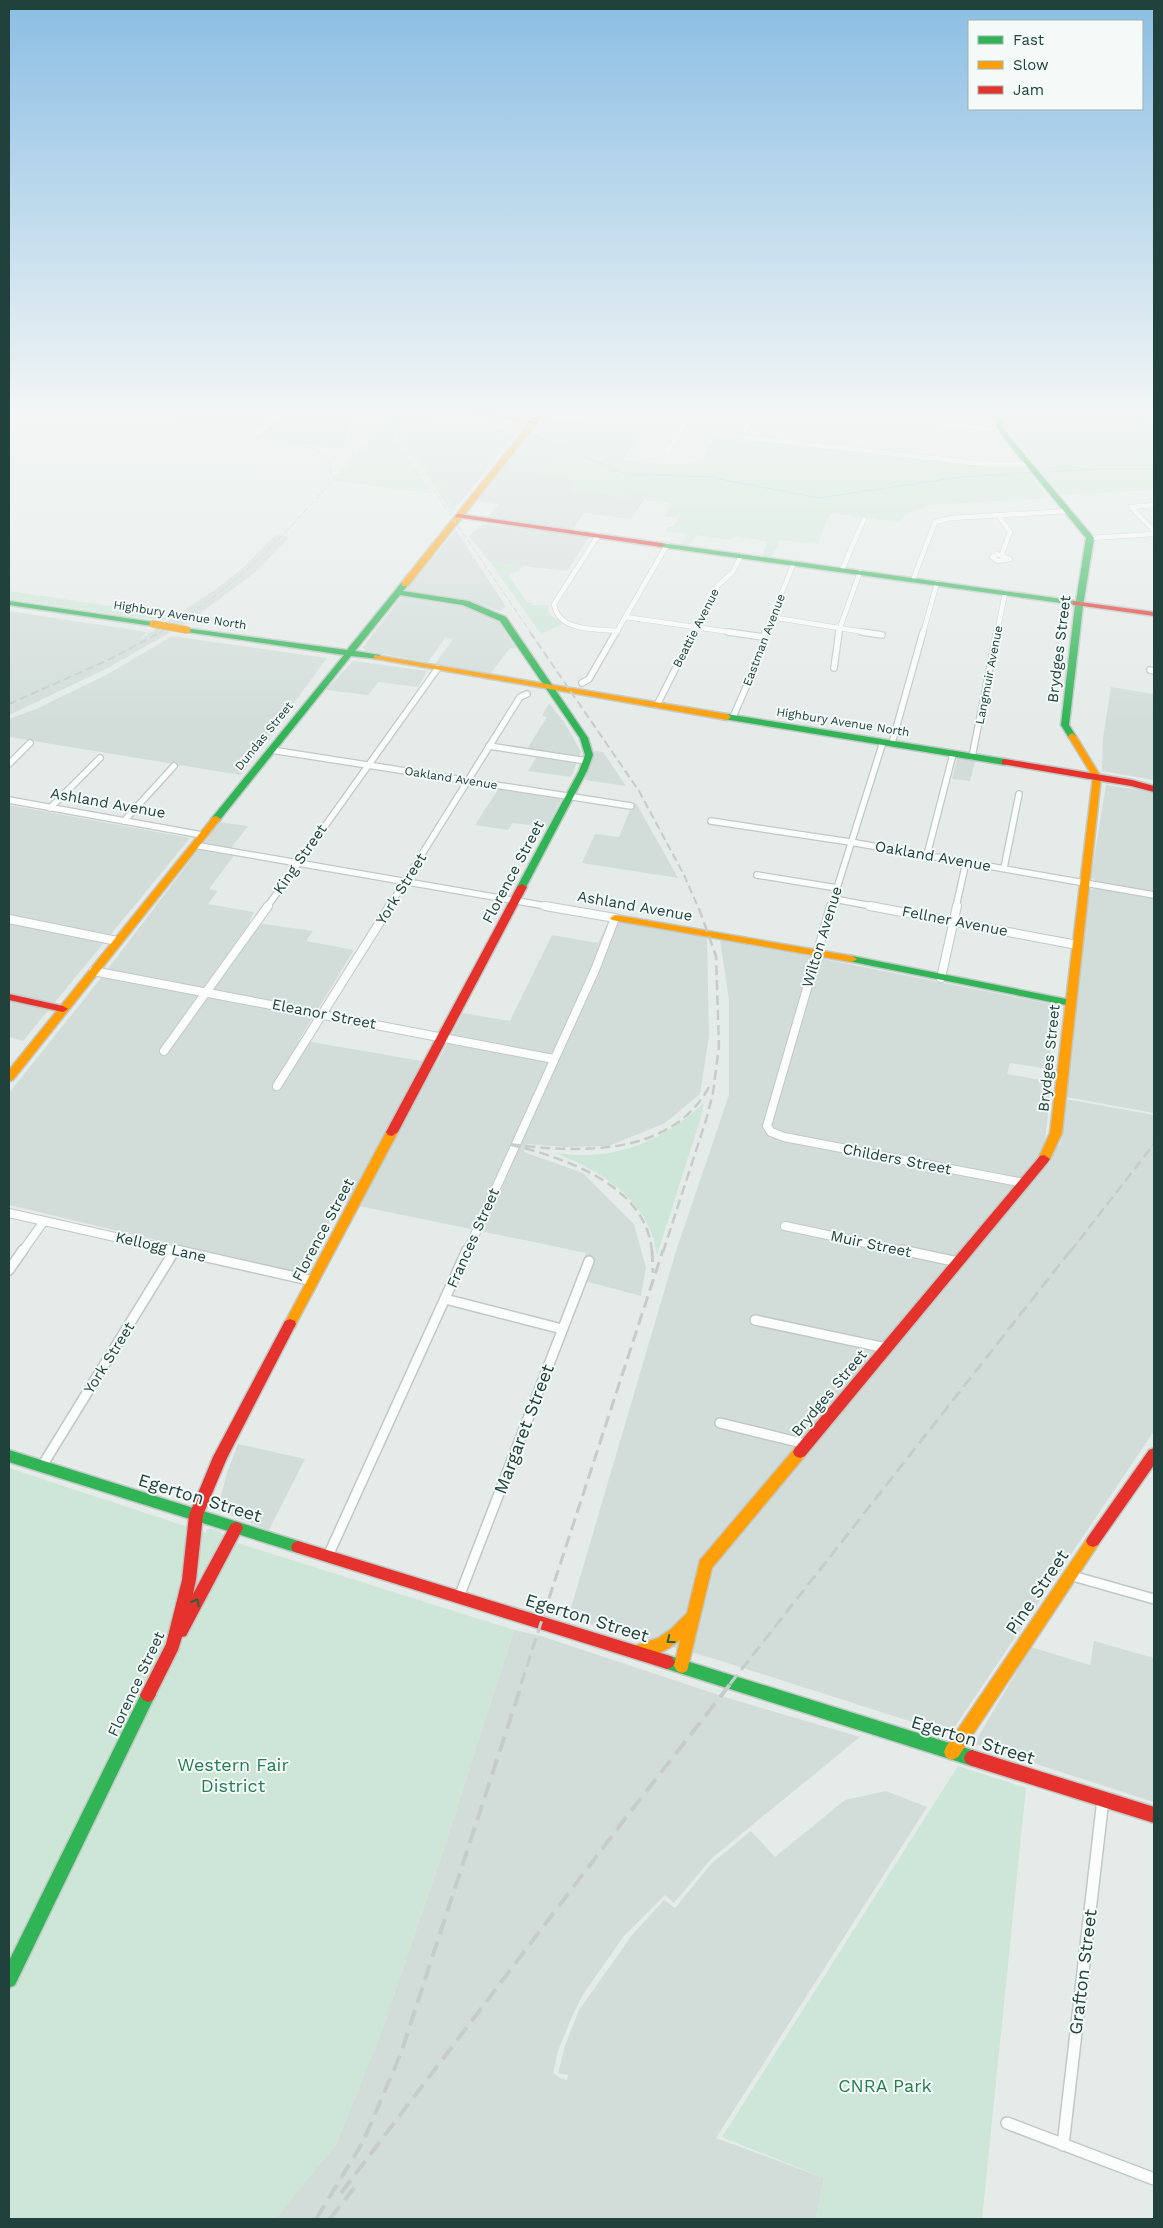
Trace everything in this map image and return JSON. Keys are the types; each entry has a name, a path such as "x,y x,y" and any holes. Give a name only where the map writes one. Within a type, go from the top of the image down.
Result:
{"main road":[{"name":"Dundas Street","path":"9,1077 456,518"},
{"path":"472,518 1154,614"},
{"path":"1074,518 1090,538"},
{"name":"Brydges Street","path":"682,1666 705,1565 1048,1155 1056,1134 1097,777 1065,725 1079,603 1090,538"},
{"path":"397,592 472,604 489,610 506,622 584,738 589,755 587,761"},
{"name":"Highbury Avenue North","path":"9,603 347,653 499,679 536,683 550,688 583,688 657,705 1097,777 1154,789"},
{"path":"563,706 568,698 583,688"},
{"name":"Florence Street","path":"9,1979 174,1646 189,1580 196,1515 220,1457 442,1036 516,901 587,761"},
{"name":"Highbury Avenue North","path":"1132,783 1154,784"},
{"name":"Ashland Avenue","path":"615,918 817,952 1071,1003"},
{"path":"9,997 63,1009"},
{"name":"Pine Street","path":"952,1752 1069,1575 1154,1454"},
{"name":"Egerton Street","path":"9,1456 1154,1815"},
{"path":"174,1646 236,1528"},
{"path":"634,1651 659,1648 670,1641 696,1611"}],"street":[{"path":"913,580 935,522 952,518"},
{"path":"1000,518 1010,532 1002,554"},
{"path":"1142,518 1154,532"},
{"path":"842,570 864,519"},
{"path":"1090,538 1154,532"},
{"path":"598,536 554,604 553,610 557,618 566,623 618,631"},
{"path":"583,688 666,546"},
{"name":"Beattie Avenue","path":"657,705 718,584 732,573 741,556"},
{"name":"Eastman Avenue","path":"734,717 764,646 763,637 794,563"},
{"path":"834,668 839,628 860,572"},
{"name":"Wilton Avenue","path":"771,1132 767,1126 769,1118 850,842 887,743 937,583"},
{"name":"Langmuir Avenue","path":"972,757 1005,593"},
{"path":"626,617 763,637"},
{"path":"772,617 882,635"},
{"name":"King Street","path":"164,1051 367,765 433,668"},
{"name":"York Street","path":"277,1086 520,697 527,694"},
{"path":"9,764 30,743"},
{"path":"490,746 587,761"},
{"name":"Oakland Avenue","path":"271,750 631,806"},
{"path":"927,855 953,754"},
{"path":"50,808 100,758"},
{"path":"124,821 174,766"},
{"path":"1004,868 1019,794"},
{"name":"Ashland Avenue","path":"9,800 202,834"},
{"name":"Oakland Avenue","path":"711,821 850,842 1154,895"},
{"name":"Ashland Avenue","path":"194,845 615,918"},
{"path":"940,978 966,862"},
{"path":"757,875 837,888"},
{"name":"Fellner Avenue","path":"834,899 1077,945"},
{"name":"Frances Street","path":"328,1556 595,970 615,918"},
{"path":"9,919 117,941"},
{"name":"Eleanor Street","path":"93,971 324,1013 554,1058"},
{"name":"Childers Street","path":"771,1132 784,1137 1024,1183"},
{"name":"Kellogg Lane","path":"9,1213 313,1281"},
{"path":"9,1270 44,1221"},
{"name":"Muir Street","path":"785,1226 958,1262"},
{"name":"York Street","path":"42,1466 175,1250"},
{"name":"Margaret Street","path":"459,1597 588,1260"},
{"path":"445,1299 562,1329"},
{"path":"756,1320 886,1348"},
{"path":"720,1424 806,1444"},
{"path":"1069,1575 1154,1599"},
{"name":"Grafton Street","path":"1063,2145 1103,1799"},
{"path":"1007,2123 1154,2180"}],"shaded area":[{"path":"486,518 581,518 573,529"},
{"path":"483,524 589,537 567,571 490,562 469,536"},
{"path":"456,530 506,607 500,611 476,603 406,590"},
{"path":"276,535 289,537 257,571 187,623 106,669 9,715 9,611 147,632 139,640 216,589 242,569"},
{"path":"401,597 466,607 490,615 500,623 516,649 510,648 491,673 435,664 453,639 445,638 428,662 365,651 363,647"},
{"path":"172,636 327,658 241,775 9,737 9,719 36,709 108,674"},
{"path":"353,661 427,671 418,687 379,682 368,695 326,690"},
{"path":"1111,687 1154,694 1154,780 1102,771 1103,738"},
{"path":"549,703 564,722 581,752 571,777 528,771 540,751 527,749 547,717 542,716"},
{"path":"595,751 603,752 626,786 585,780"},
{"path":"957,759 975,761 970,781 952,779"},
{"path":"1106,785 1154,792 1154,893 1099,884 1091,877"},
{"path":"499,788 558,797 561,800 547,827 513,823 508,830 475,825"},
{"path":"636,803 678,878 582,863 595,834 619,837 630,810"},
{"path":"9,805 190,838 23,1041 9,1037"},
{"path":"219,822 248,826 231,848 204,843"},
{"path":"199,849 235,854 209,889 218,891 208,904 254,912 249,922 313,931 306,941 354,950 299,1040 437,1063 463,1013 510,1021 552,935 598,943 609,920 707,938 709,1036 700,1094 665,1123 609,1146 565,1147 527,1144 524,1152 583,1173 634,1224 646,1268 641,1296 577,1279 586,1253 340,1202 303,1275 9,1205 9,1093 101,978"},
{"path":"1098,888 1154,899 1154,1113 1066,1097 1089,892 1092,889"},
{"path":"720,940 1055,1005 1049,1069 1010,1063 1007,1074 1052,1082 1045,1139 1060,1145 1066,1099 1154,1115 1154,1431 950,1734 715,1659 568,1618 676,1251 729,1095 729,1000"},
{"path":"238,1444 305,1459 269,1530 217,1510 227,1473"},
{"path":"514,1630 541,1636 728,1698 860,1737 712,1858 674,1903 665,1895 624,1936 582,1996 571,2019 558,2051 553,2073 560,2078 567,2080 568,2075 558,2073 565,2046 579,2010 632,1935 664,1900 675,1908 712,1863 751,1831 775,1857 845,1800 886,1791 927,1807 716,2138 824,2178 816,2219 275,2219 336,2144 380,2036 445,1845"},
{"path":"1094,1641 1154,1658 1154,1802 974,1744 1031,1647 1090,1665"}],"green space":[{"path":"679,518 828,518 818,544 780,540 770,559 762,557 768,541 734,536 731,540 696,535 688,547 681,545 687,534 666,531 668,527 673,527"},
{"path":"869,518 903,518 900,522"},
{"path":"490,562 523,566 518,571 508,575 526,601 532,603 531,605 548,605 549,614 563,624 541,634"},
{"path":"9,591 157,613 167,619 163,621 9,599"},
{"path":"704,1103 657,1255 653,1236 645,1219 621,1190 590,1169 555,1153 597,1154 636,1146 672,1129"},
{"name":"Western Fair District","path":"9,1468 206,1533 207,1529 216,1529 225,1539 514,1630 445,1845 380,2036 336,2144 275,2219 9,2219"},
{"name":"CNRA Park","path":"958,1766 1026,1788 982,2219 816,2219 824,2178 722,2137"}],"railway":[{"path":"159,633 194,611 226,587 298,518"},
{"path":"453,518 531,633"},
{"path":"9,704 106,661 161,632"},
{"path":"530,632 639,791 684,875 698,907"},
{"path":"663,1252 706,1120 713,1093 719,1046 716,956 698,906"},
{"path":"652,1252 647,1228 635,1208 618,1191 598,1177 576,1166 508,1144 564,1149 593,1148 622,1145 649,1138 674,1125 695,1108 711,1083"},
{"path":"1070,1252 1154,1144"},
{"path":"652,1250 653,1273"},
{"path":"521,1684 663,1250"},
{"path":"730,1684 1071,1250"},
{"path":"316,2219 363,2142 401,2053 522,1683"},
{"path":"341,2193 634,1807 731,1683"},
{"path":"330,2219 354,2188"}],"traffic: fast":[{"path":"1072,736 1065,725 1079,606 1090,538 1073,518"},
{"path":"661,545 1076,603"},
{"path":"216,819 405,584"},
{"path":"397,592 465,603 503,619 584,738 589,755 583,771 522,887"},
{"path":"9,603 153,624"},
{"path":"187,630 377,657"},
{"path":"727,717 1005,762"},
{"path":"852,959 1071,1003"},
{"path":"9,1456 298,1547"},
{"path":"667,1662 972,1758"},
{"path":"9,1979 148,1695"}],"traffic: slow":[{"path":"405,584 458,518"},
{"path":"153,624 187,630"},
{"path":"377,657 727,717"},
{"path":"1044,1159 1056,1133 1097,777 1072,736"},
{"path":"9,1077 216,819"},
{"path":"615,918 852,959"},
{"path":"290,1324 392,1132"},
{"path":"682,1666 705,1565 800,1452"},
{"path":"952,1752 1093,1541"},
{"path":"639,1651 664,1643 694,1615"}],"traffic: jam":[{"path":"472,518 661,545"},
{"path":"1076,603 1154,614"},
{"path":"1005,762 1132,783 1154,789"},
{"path":"392,1132 522,887"},
{"path":"9,997 63,1009"},
{"path":"800,1452 1044,1159"},
{"path":"148,1695 173,1645 189,1580 196,1515 220,1457 290,1324"},
{"path":"1093,1541 1154,1454"},
{"path":"181,1631 236,1528"},
{"path":"298,1547 667,1662"},
{"path":"972,1758 1154,1815"}]}
